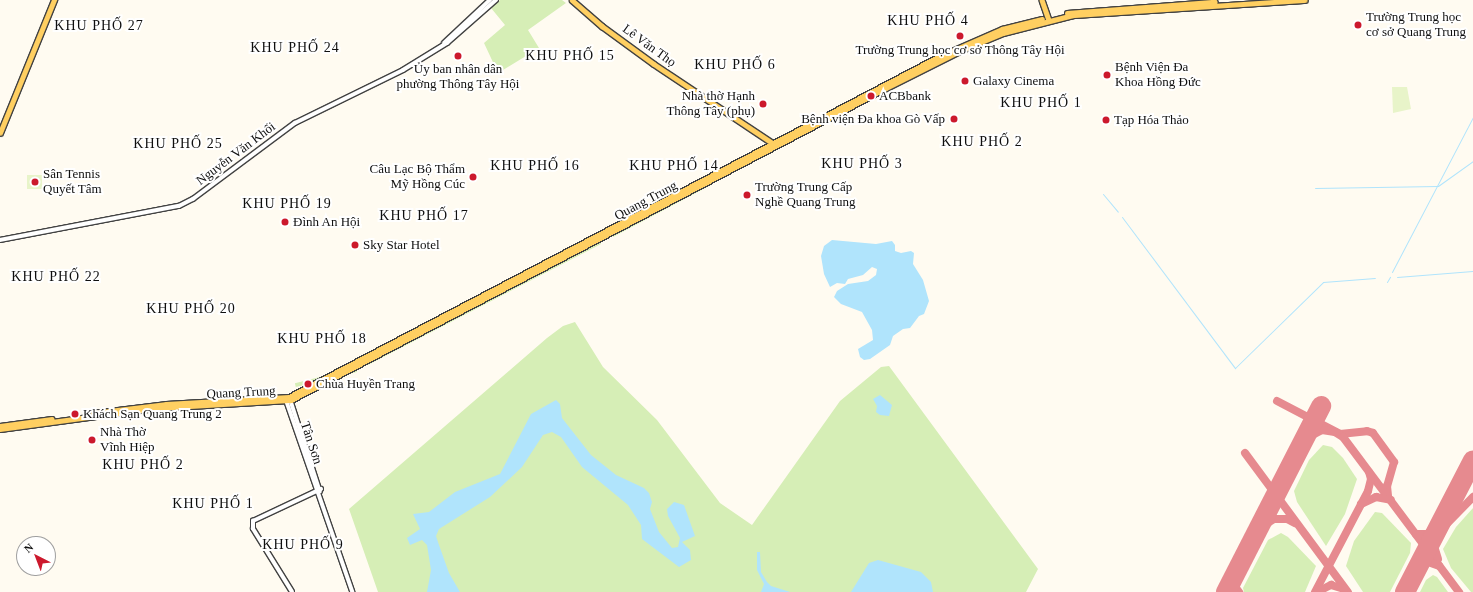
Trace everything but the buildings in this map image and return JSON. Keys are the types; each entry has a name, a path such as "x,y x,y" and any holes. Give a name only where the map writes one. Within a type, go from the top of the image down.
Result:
{"main road":[{"path":"0,134 54,0"},
{"name":"Lê Văn Thọ","path":"572,0 602,26 654,64 775,144"},
{"path":"1042,19 1044,8 1043,0"},
{"path":"1043,0 1050,18"},
{"name":"Quang Trung","path":"1236,2 1243,0"},
{"name":"Quang Trung","path":"961,48 1003,33 1080,10 1305,0"},
{"path":"1044,8 1050,18"},
{"name":"Quang Trung","path":"0,426 155,408 288,399 870,94 961,48 1002,29 1050,18"},
{"name":"Quang Trung","path":"0,429 56,420"}],"street":[{"name":"Nguyễn Văn Khối","path":"0,240 179,206 193,199 295,123 408,68 444,43 490,0"},
{"name":"Nguyễn Văn Khối","path":"444,43 447,43 496,0"},
{"name":"Tân Sơn","path":"288,399 353,592"},
{"path":"292,592 252,524 255,518 319,491"}],"green space":[{"path":"500,0 562,0 566,3 528,30 539,48 498,73 484,43 505,25 491,8"},
{"path":"1392,87 1407,87 1411,109 1393,113"},
{"name":"Sân Tennis Quyết Tâm","path":"27,175 42,175 42,189 27,189"},
{"path":"710,182 711,185 613,237 611,233"},
{"path":"599,240 601,244 368,365 366,362"},
{"path":"575,322 603,367 657,420 720,503 752,525 840,401 881,367 889,366 1038,569 1026,592 378,592 349,509 547,338 563,326"},
{"path":"356,368 357,372 296,387 295,383"},
{"path":"1323,445 1332,447 1343,458 1357,479 1345,514 1326,546 1297,502 1294,491 1309,460"},
{"path":"1473,508 1473,592 1471,592 1451,568 1443,549 1456,527"},
{"path":"1375,512 1382,513 1411,543 1410,553 1390,592 1363,592 1346,566 1354,541"},
{"path":"1281,533 1288,537 1316,566 1305,592 1244,592 1243,588 1268,540"},
{"path":"1433,575 1437,577 1448,592 1420,592 1426,580"}],"water":[{"path":"832,240 876,244 892,241 895,245 895,251 901,253 911,251 914,253 913,264 923,280 929,301 924,314 919,316 910,328 903,329 893,336 890,345 870,359 864,360 860,357 858,349 873,340 872,330 862,312 841,304 834,297 837,291 848,284 868,281 876,275 877,269 872,267 863,275 848,279 845,284 837,283 830,287 824,274 821,256 824,246"},
{"path":"880,395 892,405 889,416 880,415 876,412 877,406 873,399"},
{"path":"556,400 560,404 562,418 591,455 616,475 644,488 649,493 652,502 650,509 659,532 672,548 678,547 680,538 668,516 667,509 674,502 684,505 695,536 682,542 690,550 691,560 679,567 642,539 641,525 628,505 582,467 561,437 552,432 543,435 522,467 490,497 439,529 436,536 439,545 449,573 460,592 427,592 431,570 427,545 422,540 410,545 407,538 420,529 413,514 429,512 455,492 500,474 531,414"},
{"path":"757,552 760,552 761,572 767,582 771,586 790,592 761,592 764,584 757,570"},
{"path":"878,560 921,572 931,582 933,592 851,592 869,563"}],"waterway":[{"path":"1392,272 1473,117"},
{"path":"1315,188 1438,186 1473,161"},
{"path":"1103,194 1118,212"},
{"path":"1122,217 1235,368 1323,282 1375,278"},
{"path":"1397,277 1473,271"},
{"path":"1387,282 1390,277"}],"taxiway":[{"path":"1277,401 1340,434 1367,431 1373,433 1394,462 1387,486 1388,496"},
{"path":"1303,440 1322,430 1335,432 1343,437 1459,592"},
{"path":"1245,453 1348,592"},
{"path":"1315,592 1368,491 1371,479 1369,472"},
{"path":"1361,504 1376,497 1391,500"},
{"path":"1438,559 1432,539 1473,497"},
{"path":"1258,529 1274,519 1287,519 1295,523"},
{"path":"1416,534 1427,534 1438,527"},
{"path":"1418,567 1428,562 1439,566"},
{"path":"1231,581 1239,592"},
{"path":"1317,592 1331,585 1344,589"}],"runway":[{"path":"1226,592 1321,406"},
{"path":"1405,592 1473,460"}],"place":[{"name":"Trường Trung học cơ sở Quang Trung","path":"1358,25"},
{"name":"Trường Trung học cơ sở Thông Tây Hội","path":"960,36"},
{"name":"Ủy ban nhân dân phường Thông Tây Hội","path":"458,56"},
{"name":"Bệnh Viện Đa Khoa Hồng Đức","path":"1107,75"},
{"name":"Galaxy Cinema","path":"965,81"},
{"name":"ACBbank","path":"871,96"},
{"name":"Nhà thờ Hạnh Thông Tây (phụ)","path":"763,104"},
{"name":"Bệnh viện Đa khoa Gò Vấp","path":"954,119"},
{"name":"Tạp Hóa Thảo","path":"1106,120"},
{"name":"Câu Lạc Bộ Thẩm Mỹ Hồng Cúc","path":"473,177"},
{"name":"Sân Tennis Quyết Tâm","path":"35,182"},
{"name":"Trường Trung Cấp Nghề Quang Trung","path":"747,195"},
{"name":"Đình An Hội","path":"285,222"},
{"name":"Sky Star Hotel","path":"355,245"},
{"name":"Chùa Huyền Trang","path":"308,384"},
{"name":"Khách Sạn Quang Trung 2","path":"75,414"},
{"name":"Nhà Thờ Vĩnh Hiệp","path":"92,440"}],"district":[{"name":"KHU PHỐ 4","path":"928,21"},
{"name":"KHU PHỐ 27","path":"99,26"},
{"name":"KHU PHỐ 24","path":"295,48"},
{"name":"KHU PHỐ 15","path":"570,56"},
{"name":"KHU PHỐ 6","path":"735,65"},
{"name":"KHU PHỐ 1","path":"1041,103"},
{"name":"KHU PHỐ 2","path":"982,142"},
{"name":"KHU PHỐ 25","path":"178,144"},
{"name":"KHU PHỐ 3","path":"862,164"},
{"name":"KHU PHỐ 16","path":"535,166"},
{"name":"KHU PHỐ 14","path":"674,166"},
{"name":"KHU PHỐ 19","path":"287,204"},
{"name":"KHU PHỐ 17","path":"424,216"},
{"name":"KHU PHỐ 22","path":"56,277"},
{"name":"KHU PHỐ 20","path":"191,309"},
{"name":"KHU PHỐ 18","path":"322,339"},
{"name":"KHU PHỐ 2","path":"143,465"},
{"name":"KHU PHỐ 1","path":"213,504"},
{"name":"KHU PHỐ 9","path":"303,545"}]}
